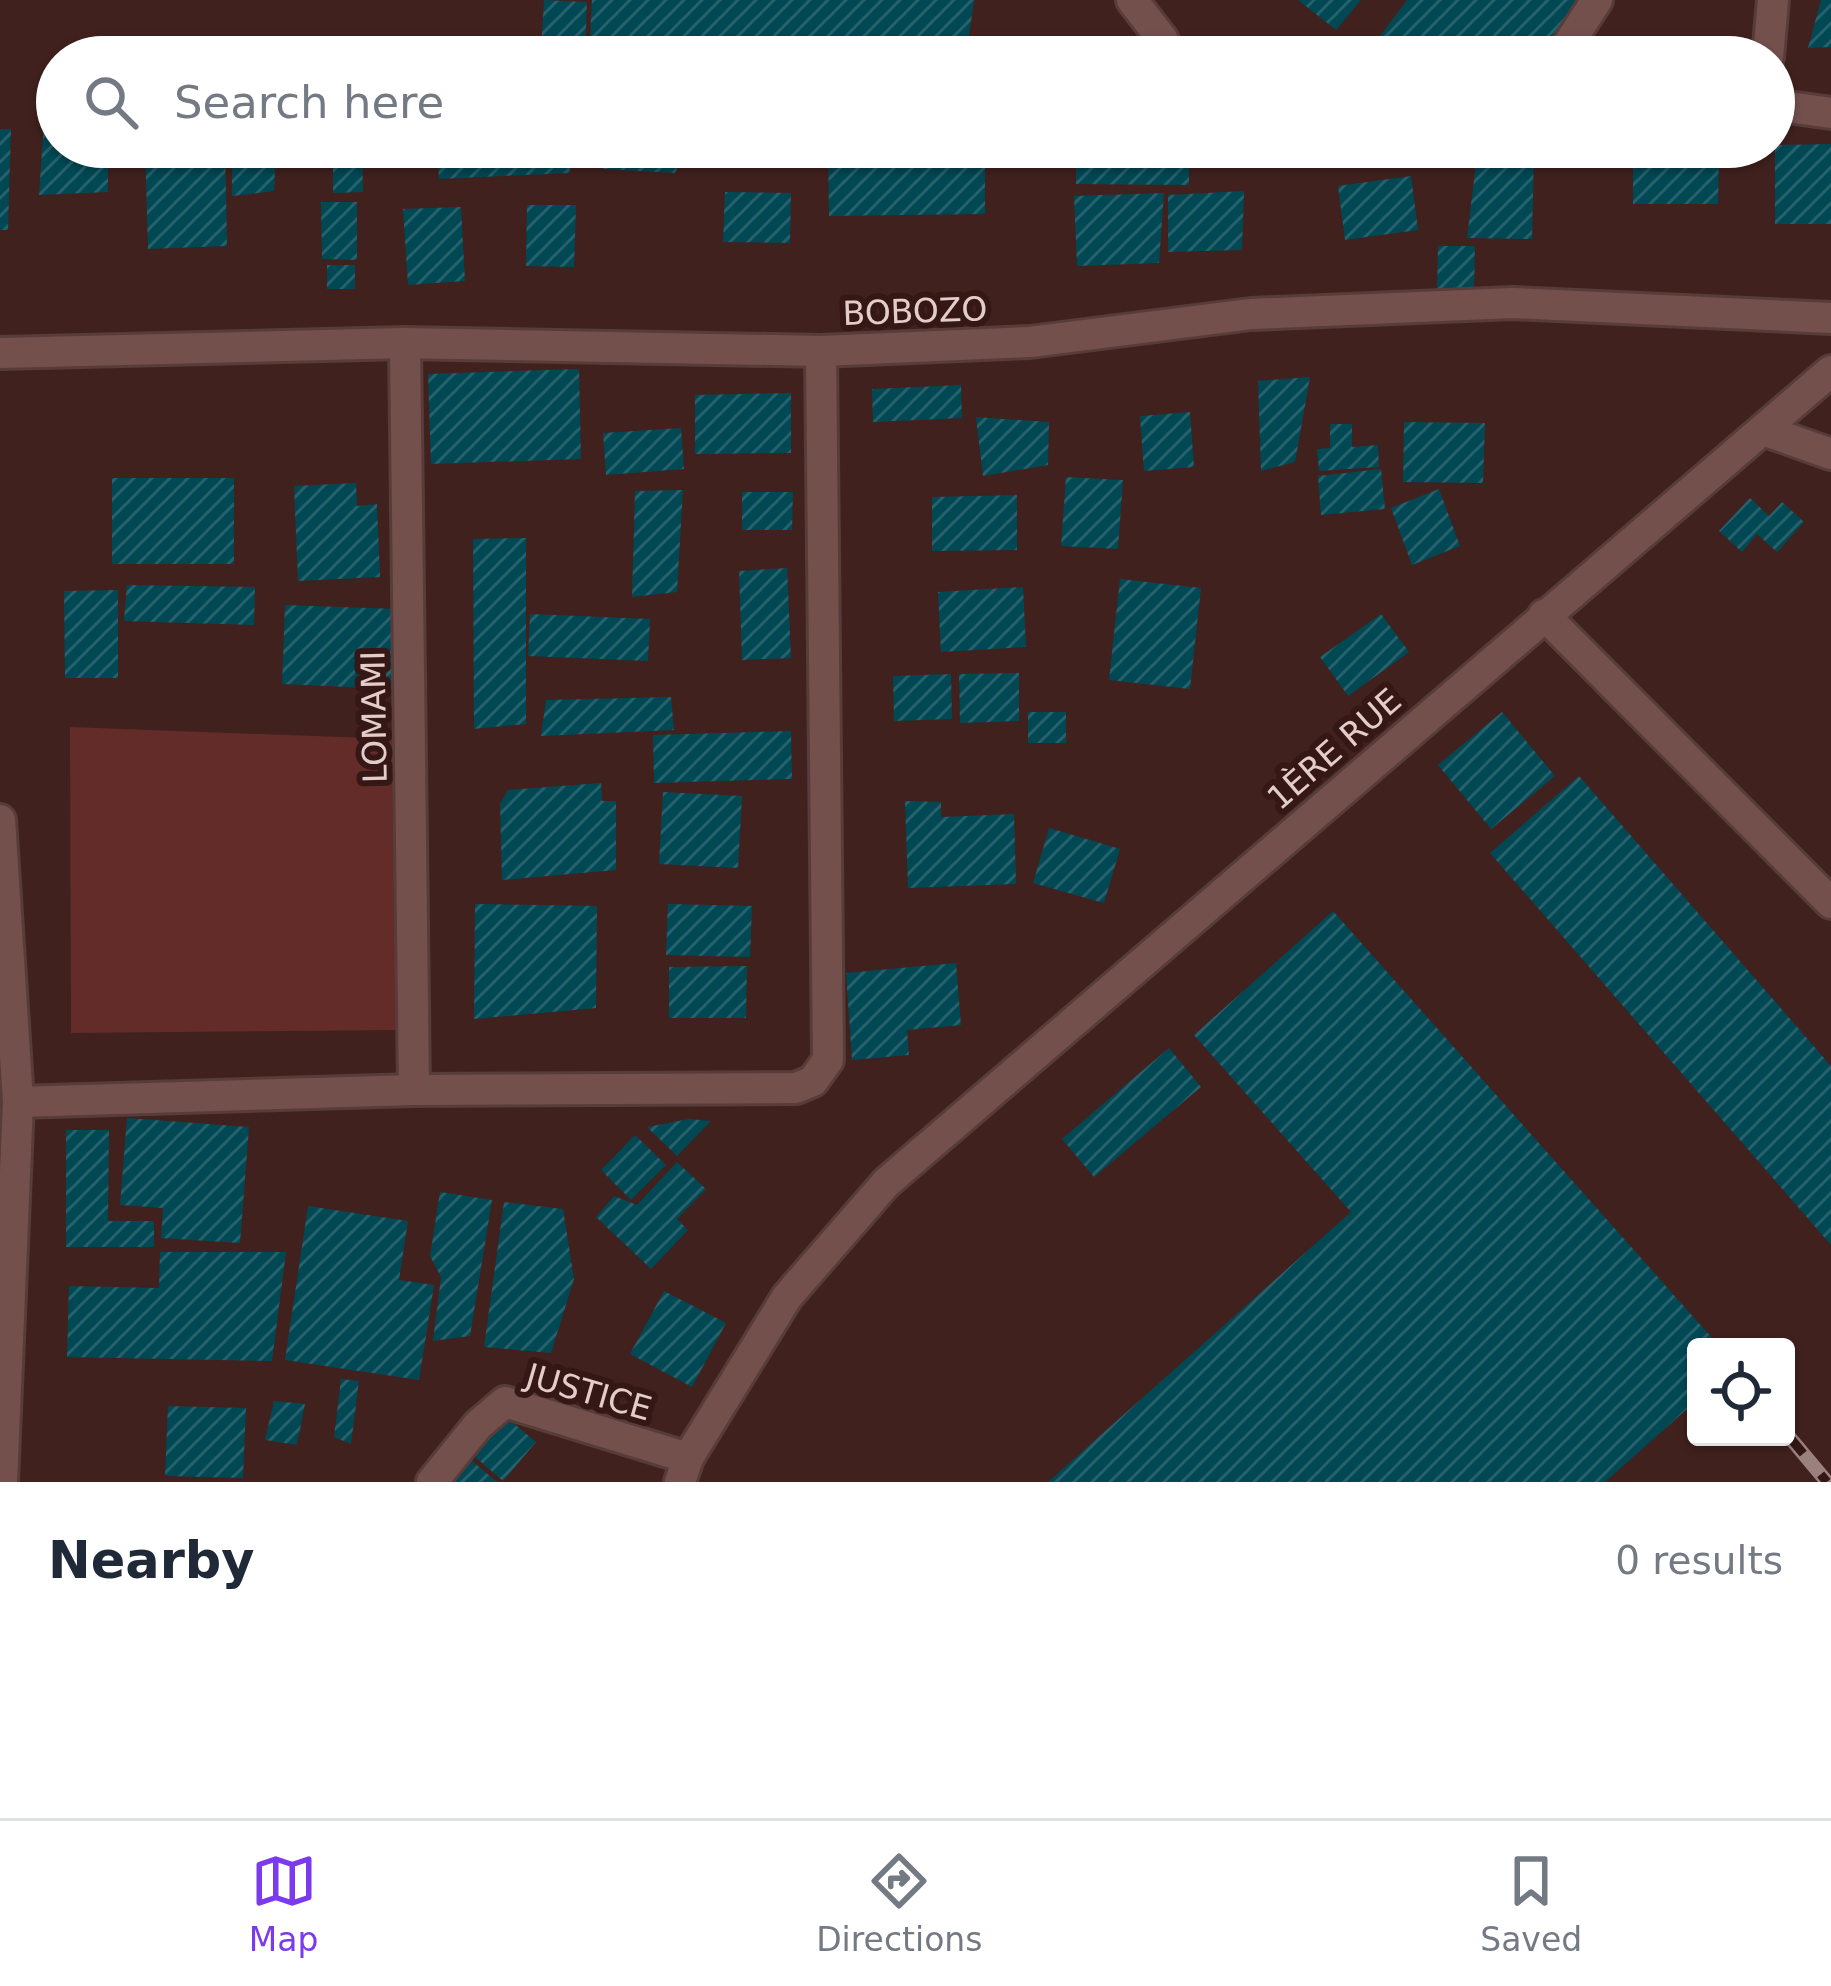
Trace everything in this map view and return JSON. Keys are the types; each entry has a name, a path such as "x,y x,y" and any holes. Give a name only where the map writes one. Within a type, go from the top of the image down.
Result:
{"street":[{"path":"1132,0 1160,36"},
{"path":"1574,36 1597,0"},
{"path":"1770,36 1773,0"},
{"path":"1795,108 1831,113"},
{"name":"BOBOZO","path":"0,353 405,343 821,351 1030,342 1251,314 1513,303 1831,318"},
{"name":"LOMAMI","path":"405,343 414,1090"},
{"path":"18,1102 414,1090 796,1088 813,1081 828,1060 821,351"},
{"name":"1ÈRE RUE","path":"684,1470 788,1298 886,1184 1831,371"},
{"path":"1766,431 1831,454"},
{"path":"1544,615 1831,903"},
{"path":"0,820 18,1102 2,1482"},
{"name":"JUSTICE","path":"432,1482 478,1425 505,1402 684,1470"}],"shaded area":[{"path":"70,727 394,739 399,1030 71,1033"}],"building":[{"path":"544,0 587,2 586,36 542,36"},
{"path":"592,0 974,0 969,36 590,36"},
{"path":"1298,0 1361,0 1336,30"},
{"path":"1407,0 1590,0 1560,36 1380,36"},
{"path":"1821,0 1831,0 1831,47 1808,48"},
{"path":"0,129 11,129 8,230 0,230"},
{"path":"1831,144 1831,224 1775,224 1775,168 1795,168 1795,145"},
{"path":"41,168 108,168 108,192 39,195"},
{"path":"146,168 225,168 227,246 148,249"},
{"path":"232,168 275,168 274,191 232,196"},
{"path":"333,168 362,168 363,192 333,193"},
{"path":"438,168 570,168 570,173 439,179"},
{"path":"603,168 677,168 675,173"},
{"path":"828,168 985,168 985,214 829,216"},
{"path":"1076,168 1189,168 1189,185 1076,184"},
{"path":"1475,168 1534,168 1532,239 1467,238"},
{"path":"1633,168 1719,168 1718,204 1633,204"},
{"path":"1411,176 1418,230 1345,240 1338,186"},
{"path":"1244,191 1242,250 1168,252 1168,195"},
{"path":"725,192 791,193 790,243 723,242"},
{"path":"1164,193 1159,263 1077,266 1074,196"},
{"path":"321,202 357,202 357,260 322,259"},
{"path":"527,205 576,205 574,267 526,266"},
{"path":"461,207 465,281 408,285 403,209"},
{"path":"1438,246 1475,246 1474,290 1437,289"},
{"path":"327,265 355,265 355,289 327,289"},
{"path":"579,369 581,459 431,464 428,374"},
{"path":"1310,377 1295,462 1261,471 1258,381"},
{"path":"961,385 962,418 873,422 872,389"},
{"path":"791,393 791,453 695,454 695,395"},
{"path":"1190,412 1194,467 1144,471 1140,416"},
{"path":"976,417 1049,422 1048,465 983,476"},
{"path":"1404,422 1485,423 1483,483 1403,482"},
{"path":"1330,424 1352,424 1352,447 1378,445 1379,467 1319,471 1317,449 1330,448"},
{"path":"681,428 684,469 606,475 603,433"},
{"path":"1381,469 1385,509 1321,515 1318,476"},
{"path":"1066,477 1123,480 1118,549 1061,546"},
{"path":"112,478 234,478 234,564 112,564"},
{"path":"356,483 357,506 377,504 380,577 298,581 294,486"},
{"path":"1439,489 1460,546 1412,565 1391,508"},
{"path":"683,490 677,592 632,597 635,491"},
{"path":"742,492 793,492 792,530 742,530"},
{"path":"1017,495 1017,550 932,551 932,497"},
{"path":"1750,498 1769,516 1782,502 1804,522 1777,552 1757,534 1742,552 1719,531"},
{"path":"526,538 526,724 474,729 473,539"},
{"path":"787,568 791,658 742,660 739,571"},
{"path":"1120,579 1201,588 1190,689 1109,680"},
{"path":"127,585 255,587 254,625 124,621"},
{"path":"1023,587 1026,647 941,652 938,592"},
{"path":"118,590 118,678 65,678 64,591"},
{"path":"285,605 396,609 392,689 282,684"},
{"path":"530,614 650,619 648,661 528,656"},
{"path":"1381,614 1409,652 1348,696 1320,657"},
{"path":"1019,673 1019,721 960,723 959,674"},
{"path":"951,674 952,719 894,721 893,676"},
{"path":"671,697 674,730 541,736 546,700"},
{"path":"1028,712 1066,712 1066,743 1028,743"},
{"path":"1502,712 1555,776 1491,829 1438,765"},
{"path":"791,731 792,779 654,783 653,735"},
{"path":"1579,776 1831,1066 1831,1245 1490,853"},
{"path":"601,783 602,801 616,801 616,870 502,880 500,804 508,790"},
{"path":"663,792 742,796 738,868 659,864"},
{"path":"905,801 941,802 941,817 1014,814 1016,884 908,888"},
{"path":"1049,828 1120,849 1104,903 1033,883"},
{"path":"475,904 597,906 596,1008 474,1019"},
{"path":"668,904 752,906 750,957 666,955"},
{"path":"1333,911 1712,1338 1687,1338 1687,1409 1605,1482 1048,1482 1351,1212 1194,1035"},
{"path":"956,963 961,1025 907,1030 909,1055 852,1060 846,973"},
{"path":"747,966 746,1018 669,1018 669,967"},
{"path":"1169,1048 1201,1087 1094,1177 1062,1139"},
{"path":"127,1118 249,1127 240,1243 161,1238 163,1208 120,1205"},
{"path":"689,1119 711,1121 677,1156 647,1127"},
{"path":"66,1130 109,1130 108,1221 154,1221 154,1247 66,1247"},
{"path":"635,1135 666,1165 631,1200 601,1170"},
{"path":"677,1162 706,1189 677,1219 688,1230 651,1269 596,1217 614,1196 637,1205"},
{"path":"440,1192 492,1200 470,1336 433,1341 441,1277 430,1256"},
{"path":"504,1202 563,1209 574,1279 551,1353 484,1347"},
{"path":"308,1206 408,1221 399,1280 434,1285 419,1380 285,1360"},
{"path":"160,1252 286,1252 272,1361 67,1357 69,1286 159,1288"},
{"path":"664,1291 726,1323 692,1387 630,1354"},
{"path":"341,1379 359,1381 351,1444 334,1437"},
{"path":"274,1401 305,1404 297,1445 265,1440"},
{"path":"168,1406 246,1408 243,1478 165,1476"},
{"path":"506,1417 536,1442 503,1481 474,1456"},
{"path":"471,1460 497,1482 448,1482"}],"railway":[{"path":"1795,1444 1827,1482"}]}
